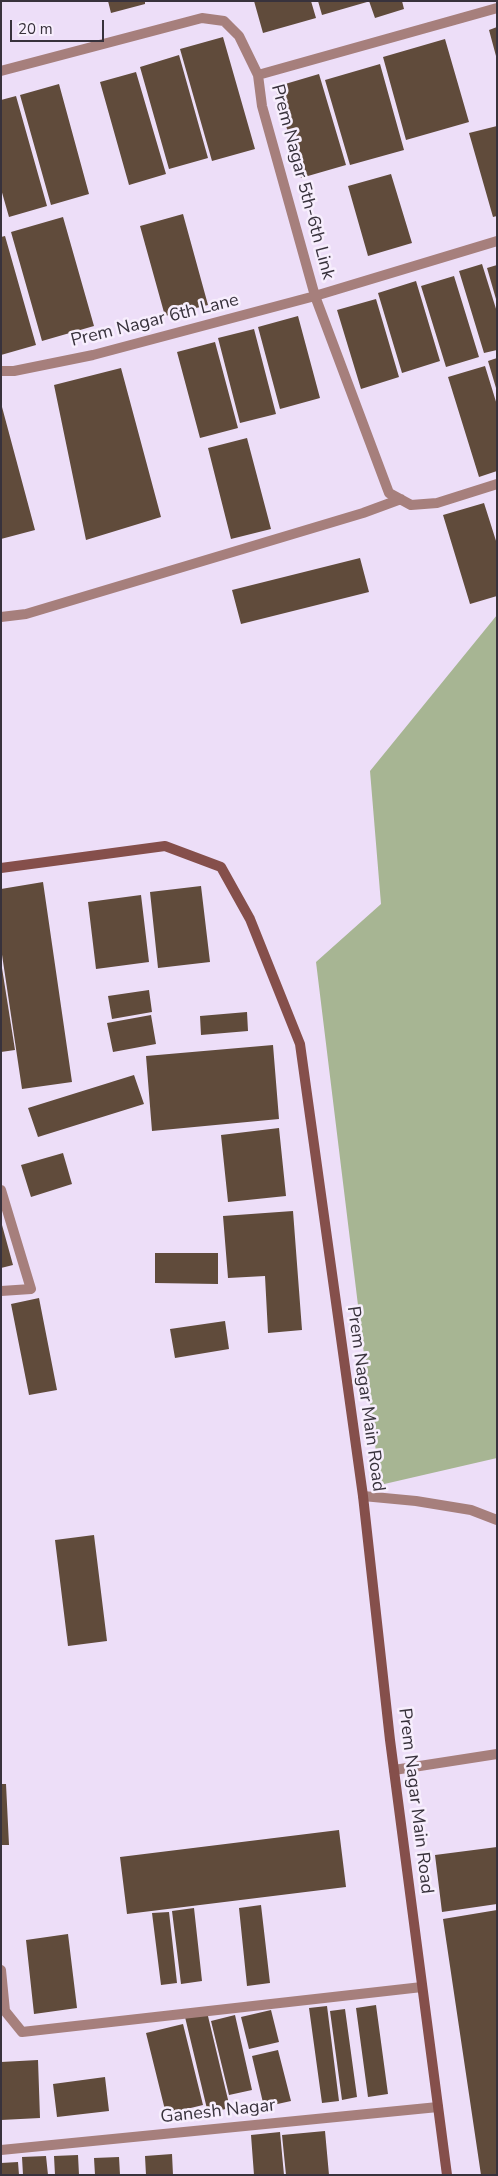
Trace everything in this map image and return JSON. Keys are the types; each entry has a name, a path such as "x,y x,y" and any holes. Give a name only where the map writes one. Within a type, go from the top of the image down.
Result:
{"street":[{"path":"258,76 497,8"},
{"name":"Prem Nagar 5th-6th Link","path":"1,71 202,18 224,21 238,36 258,76 262,106 315,296 388,492 401,499"},
{"name":"Prem Nagar 6th Lane","path":"1,371 14,371 93,356 315,296 497,241"},
{"path":"1,617 26,614 354,516 401,499 411,505 437,503 497,484"},
{"name":"Prem Nagar Main Road","path":"1,868 165,846 221,867 250,919 300,1044 362,1496 394,1770 447,2175"},
{"path":"1,1190 31,1289 1,1291"},
{"path":"362,1496 416,1501 471,1510 497,1520"},
{"path":"394,1770 497,1754"},
{"path":"1,1970 5,2011 22,2032 422,1987"},
{"name":"Ganesh Nagar","path":"1,2150 438,2107"}],"green space":[{"path":"497,615 497,1458 380,1485 316,962 381,904 370,771"}],"building":[{"path":"108,1 145,1 145,4 111,13"},
{"path":"254,1 311,1 316,18 263,33"},
{"path":"318,1 367,1 367,2 322,15"},
{"path":"369,1 402,1 404,9 375,18"},
{"path":"497,27 497,56 496,56 489,30"},
{"path":"223,37 255,149 212,161 180,49"},
{"path":"445,39 469,122 406,140 383,57"},
{"path":"179,55 208,158 169,169 140,67"},
{"path":"380,64 404,150 350,165 325,80"},
{"path":"136,72 166,174 129,185 100,82"},
{"path":"319,74 346,165 301,178 275,87"},
{"path":"59,84 89,194 51,205 20,95"},
{"path":"16,96 47,206 9,217 1,189 1,100"},
{"path":"497,126 497,216 493,217 469,133"},
{"path":"391,174 412,243 368,256 348,186"},
{"path":"183,214 208,305 165,316 140,226"},
{"path":"63,217 94,326 42,341 11,232"},
{"path":"5,236 36,345 1,355 1,237"},
{"path":"482,264 497,312 497,350 484,353 459,271"},
{"path":"497,265 497,299 496,299 487,268"},
{"path":"454,276 479,357 446,367 421,286"},
{"path":"416,281 440,361 402,373 378,293"},
{"path":"376,299 399,377 361,389 337,310"},
{"path":"298,316 320,398 280,409 258,327"},
{"path":"254,329 276,414 240,423 218,338"},
{"path":"215,342 238,428 200,438 177,352"},
{"path":"497,358 497,388 496,388 488,361"},
{"path":"485,366 497,405 497,471 479,477 448,377"},
{"path":"121,368 161,517 86,540 54,385"},
{"path":"1,408 35,530 1,539"},
{"path":"247,438 271,529 231,539 208,448"},
{"path":"484,503 497,544 497,596 470,604 443,515"},
{"path":"360,558 369,592 241,624 232,590"},
{"path":"43,882 72,1082 22,1089 1,948 1,889"},
{"path":"201,886 210,962 158,968 150,892"},
{"path":"141,895 149,962 96,969 88,902"},
{"path":"1,969 15,1050 1,1052"},
{"path":"149,990 152,1012 112,1019 108,996"},
{"path":"247,1012 248,1031 201,1035 200,1016"},
{"path":"151,1015 156,1044 113,1052 107,1023"},
{"path":"273,1045 279,1119 152,1131 146,1056"},
{"path":"134,1075 144,1104 38,1137 28,1108"},
{"path":"279,1128 286,1196 228,1202 221,1135"},
{"path":"63,1153 72,1184 31,1197 21,1165"},
{"path":"293,1211 302,1330 268,1333 265,1276 228,1278 223,1216"},
{"path":"1,1226 13,1265 1,1268"},
{"path":"155,1253 218,1253 218,1284 155,1283"},
{"path":"39,1298 57,1390 29,1395 11,1304"},
{"path":"225,1321 229,1349 175,1358 170,1329"},
{"path":"94,1535 107,1641 68,1646 55,1540"},
{"path":"1,1784 6,1784 9,1845 1,1845"},
{"path":"339,1830 346,1887 127,1914 120,1857"},
{"path":"497,1847 497,1904 442,1912 435,1855"},
{"path":"261,1905 270,1983 247,1986 239,1908"},
{"path":"194,1908 202,1981 181,1984 172,1911"},
{"path":"497,1910 497,2175 481,2175 443,1919"},
{"path":"169,1912 177,1983 161,1985 152,1913"},
{"path":"68,1934 77,2008 34,2014 26,1940"},
{"path":"376,2005 388,2094 368,2097 356,2008"},
{"path":"327,2006 339,2101 322,2103 309,2008"},
{"path":"345,2009 357,2097 342,2100 330,2011"},
{"path":"271,2010 279,2042 249,2049 241,2017"},
{"path":"207,2012 230,2108 208,2113 185,2017"},
{"path":"235,2015 252,2090 229,2095 211,2021"},
{"path":"183,2024 203,2105 166,2114 146,2033"},
{"path":"278,2050 291,2101 264,2107 252,2056"},
{"path":"38,2060 40,2118 1,2120 1,2062"},
{"path":"105,2077 109,2111 57,2117 53,2084"},
{"path":"325,2131 329,2175 286,2175 282,2135"},
{"path":"280,2132 284,2175 254,2175 251,2135"},
{"path":"172,2154 173,2175 146,2175 145,2156"},
{"path":"78,2155 79,2175 55,2175 54,2156"},
{"path":"46,2156 48,2175 23,2175 22,2157"},
{"path":"119,2157 120,2175 95,2175 94,2158"},
{"path":"18,2162 19,2175 1,2175 1,2163"}]}
